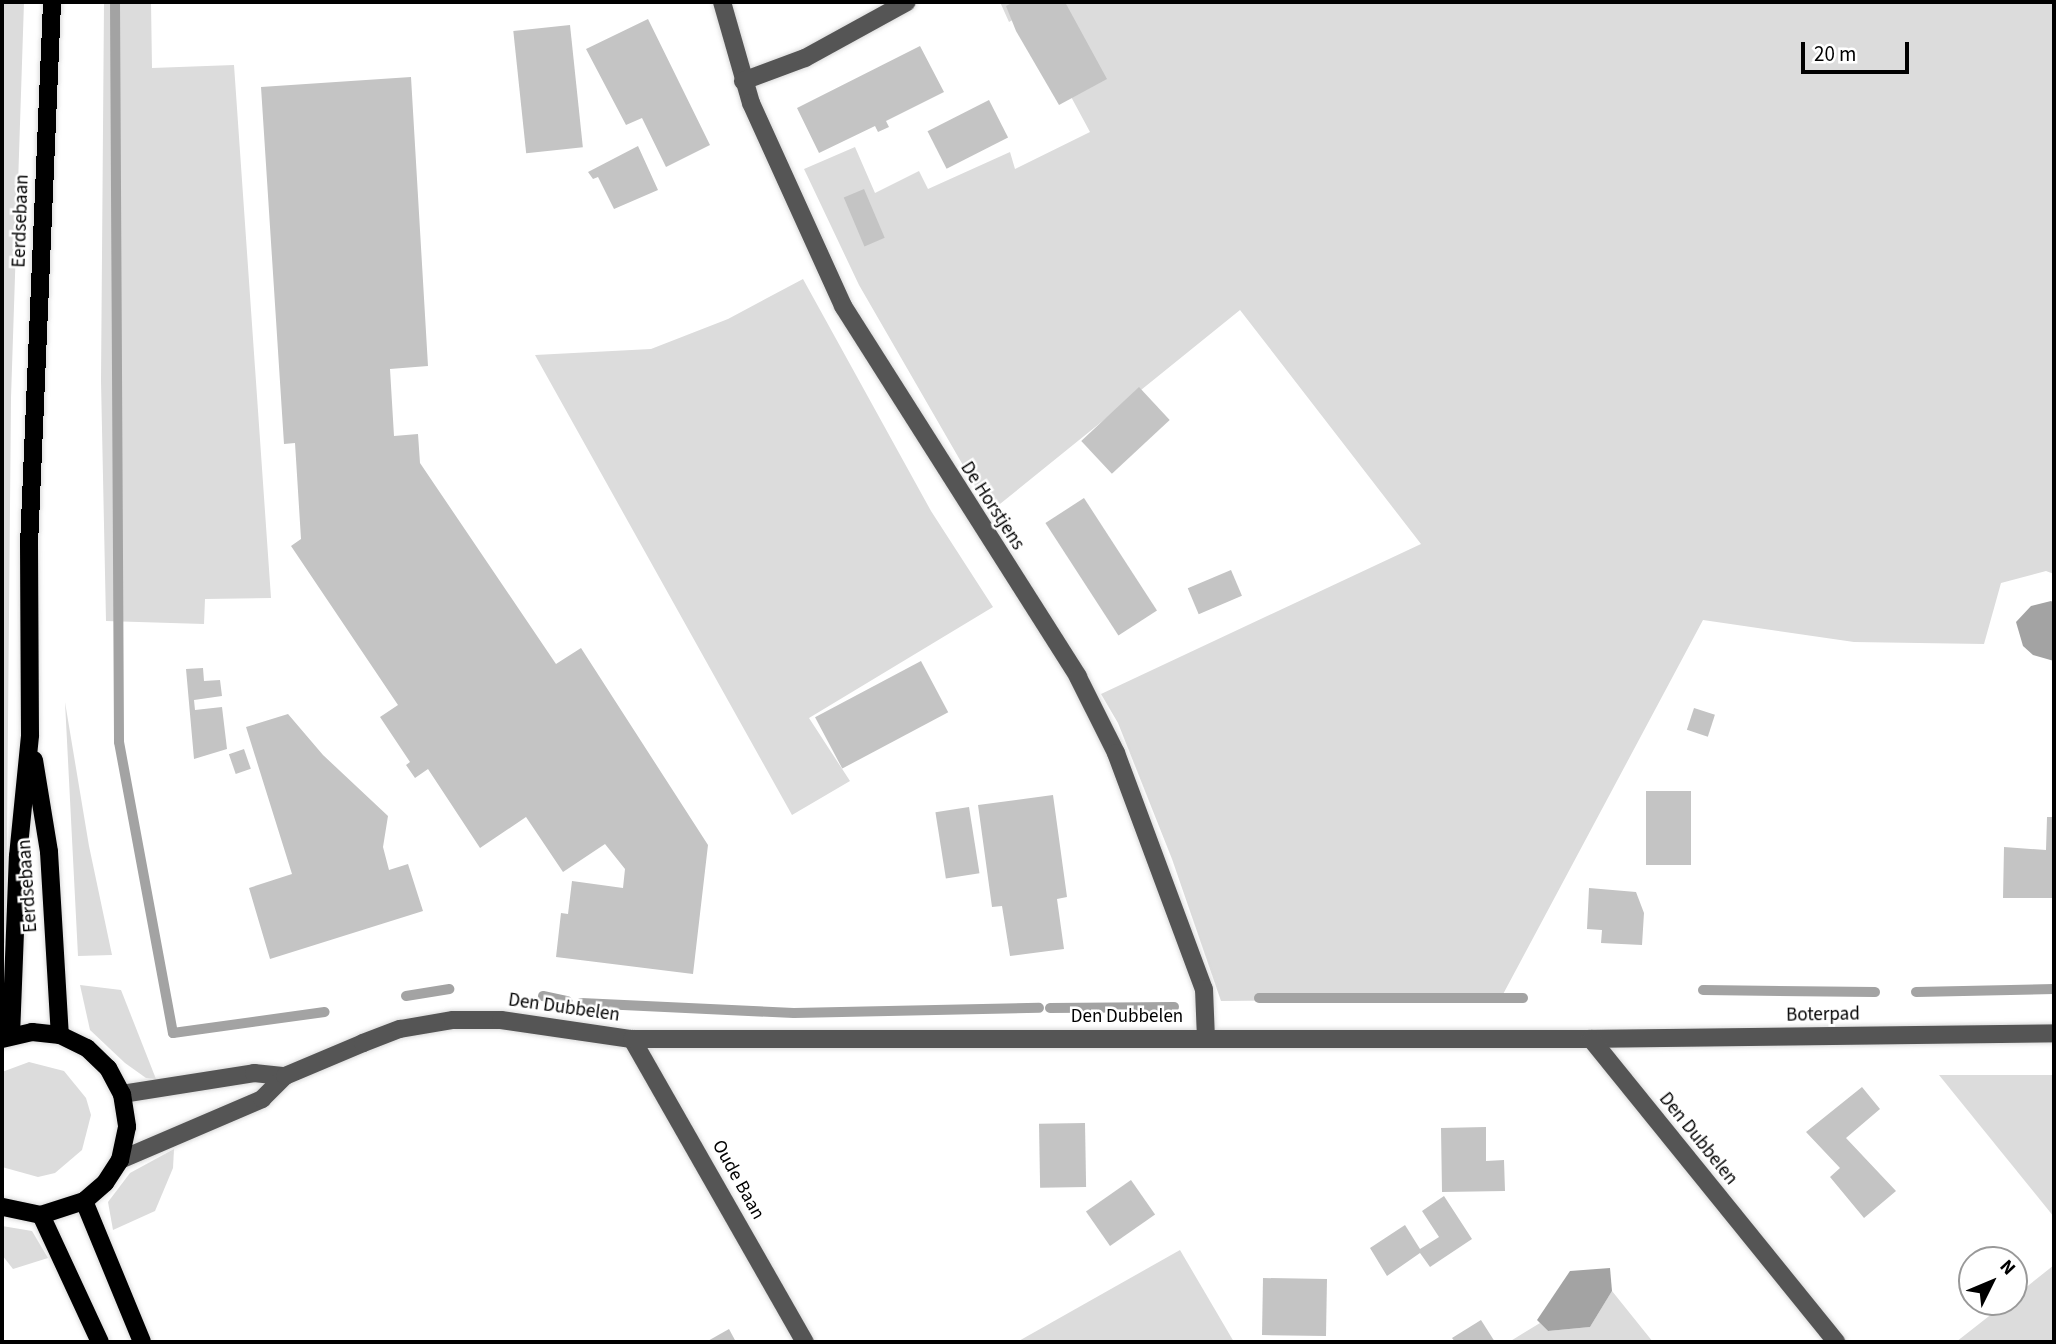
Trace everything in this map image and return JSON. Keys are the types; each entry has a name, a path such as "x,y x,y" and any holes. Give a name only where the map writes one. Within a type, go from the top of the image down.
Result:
{"main road":[{"name":"Eerdsebaan","path":"6,1037 18,856 30,735 29,545 52,2"},
{"name":"Eerdsebaan","path":"30,735 49,852 60,1035"},
{"path":"2,1207 41,1215 85,1201 106,1183 120,1160 127,1127 122,1094 108,1068 87,1048 60,1035 6,1037"},
{"path":"85,1201 142,1342"},
{"path":"41,1215 100,1342"}],"street":[{"name":"De Horstjens","path":"722,2 743,81 858,334 1098,714 1203,989 1206,1038"},
{"path":"743,81 805,58 907,2"},
{"name":"Den Dubbelen","path":"120,1160 262,1099 285,1076 379,1037 432,1022 501,1020 632,1039 1591,1039 1836,1342"},
{"name":"Boterpad","path":"1591,1039 2054,1033"},
{"name":"Oude Baan","path":"632,1039 805,1342"},
{"name":"Den Dubbelen","path":"122,1094 254,1073 285,1076"}],"shaded area":[{"path":"2,2 24,2 11,398 6,942 2,945"},
{"path":"104,2 151,2 152,68 234,65 271,598 205,599 204,624 106,621 101,381"},
{"path":"1000,2 2054,2 2054,574 2046,571 2001,583 1984,644 1854,642 1703,620 1501,998 1221,1001 1172,859 1118,723 1101,694 1421,544 1240,310 990,512 859,285 804,169 855,147 875,193 919,171 928,189 1010,152 1015,169 1090,132 1062,80 1042,3 1009,22"},
{"path":"803,279 931,511 993,607 809,718 850,781 792,815 535,355 651,349 728,319"},
{"path":"2051,601 2054,603 2054,661 2033,655 2023,646 2016,622 2031,606"},
{"path":"65,702 89,846 112,955 78,956"},
{"path":"80,985 121,990 156,1079 146,1078 125,1063 90,1030"},
{"path":"29,1062 64,1071 86,1098 91,1115 82,1150 55,1173 38,1177 2,1167 2,1072"},
{"path":"1939,1075 2054,1075 2054,1217"},
{"path":"174,1149 173,1168 155,1211 113,1230 108,1202 130,1173"},
{"path":"2,1226 32,1231 48,1258 13,1269 2,1255"},
{"path":"1180,1250 1234,1342 1017,1342"},
{"path":"2054,1265 2054,1342 1956,1342 1989,1316 2028,1316 2028,1286"},
{"path":"1610,1268 1612,1291 1590,1327 1548,1331 1537,1320 1570,1271"},
{"path":"1612,1291 1653,1342 1509,1342 1540,1323 1548,1331 1590,1327"}],"building":[{"path":"1014,2 1065,2 1107,79 1059,105 1016,31 1006,6"},
{"path":"648,19 710,145 666,167 642,118 626,125 586,49"},
{"path":"570,25 583,147 526,153 513,31"},
{"path":"920,46 944,92 886,121 889,127 878,132 875,126 819,153 797,108"},
{"path":"411,77 428,366 390,369 394,436 418,434 420,463 556,664 581,648 708,845 693,974 556,957 561,913 568,914 572,881 623,888 625,869 605,844 563,872 526,817 480,848 428,769 415,778 406,765 410,762 380,717 398,705 291,546 301,539 295,443 284,444 261,87"},
{"path":"989,100 1008,137 947,169 928,131"},
{"path":"638,146 658,190 614,209 598,177 593,179 588,172"},
{"path":"864,189 885,238 864,246 844,198"},
{"path":"1139,387 1170,420 1112,474 1081,441"},
{"path":"1084,498 1157,610 1118,635 1045,523"},
{"path":"1231,570 1242,596 1199,614 1188,588"},
{"path":"921,661 948,712 842,769 815,717"},
{"path":"203,668 204,681 220,680 222,696 194,700 195,710 222,707 227,749 194,759 186,669"},
{"path":"1694,708 1715,715 1708,737 1687,730"},
{"path":"288,714 323,755 388,816 383,847 389,870 408,864 423,911 270,959 249,888 292,874 246,727"},
{"path":"244,749 251,769 236,774 229,754"},
{"path":"1646,791 1691,791 1691,865 1646,865"},
{"path":"1053,795 1067,897 1057,899 1064,949 1010,956 1002,906 992,907 978,805"},
{"path":"969,807 979,873 946,878 935,812"},
{"path":"2047,817 2054,817 2054,898 2003,898 2004,847 2046,850"},
{"path":"1589,888 1636,892 1644,913 1642,945 1601,943 1602,930 1587,929"},
{"path":"1862,1087 1880,1109 1846,1138 1896,1191 1864,1218 1830,1177 1840,1168 1806,1132"},
{"path":"1085,1123 1086,1187 1040,1188 1039,1124"},
{"path":"1486,1127 1486,1161 1504,1160 1505,1191 1442,1192 1441,1128"},
{"path":"1131,1180 1155,1214 1110,1246 1086,1212"},
{"path":"1444,1196 1472,1239 1430,1267 1420,1253 1387,1276 1370,1248 1405,1225 1420,1249 1439,1237 1422,1211"},
{"path":"1263,1278 1327,1279 1326,1336 1262,1335"},
{"path":"1481,1320 1495,1342 1455,1342 1452,1338"},
{"path":"729,1329 736,1342 706,1342"}],"waterway":[{"path":"115,2 119,742 173,1033 325,1012"},
{"path":"406,996 449,989"},
{"path":"1916,992 2054,989"},
{"path":"1703,990 1875,992"},
{"path":"543,996 567,1001"},
{"path":"1259,998 1523,998"},
{"path":"581,1003 794,1013 1039,1008"},
{"path":"1050,1008 1174,1007"}]}
